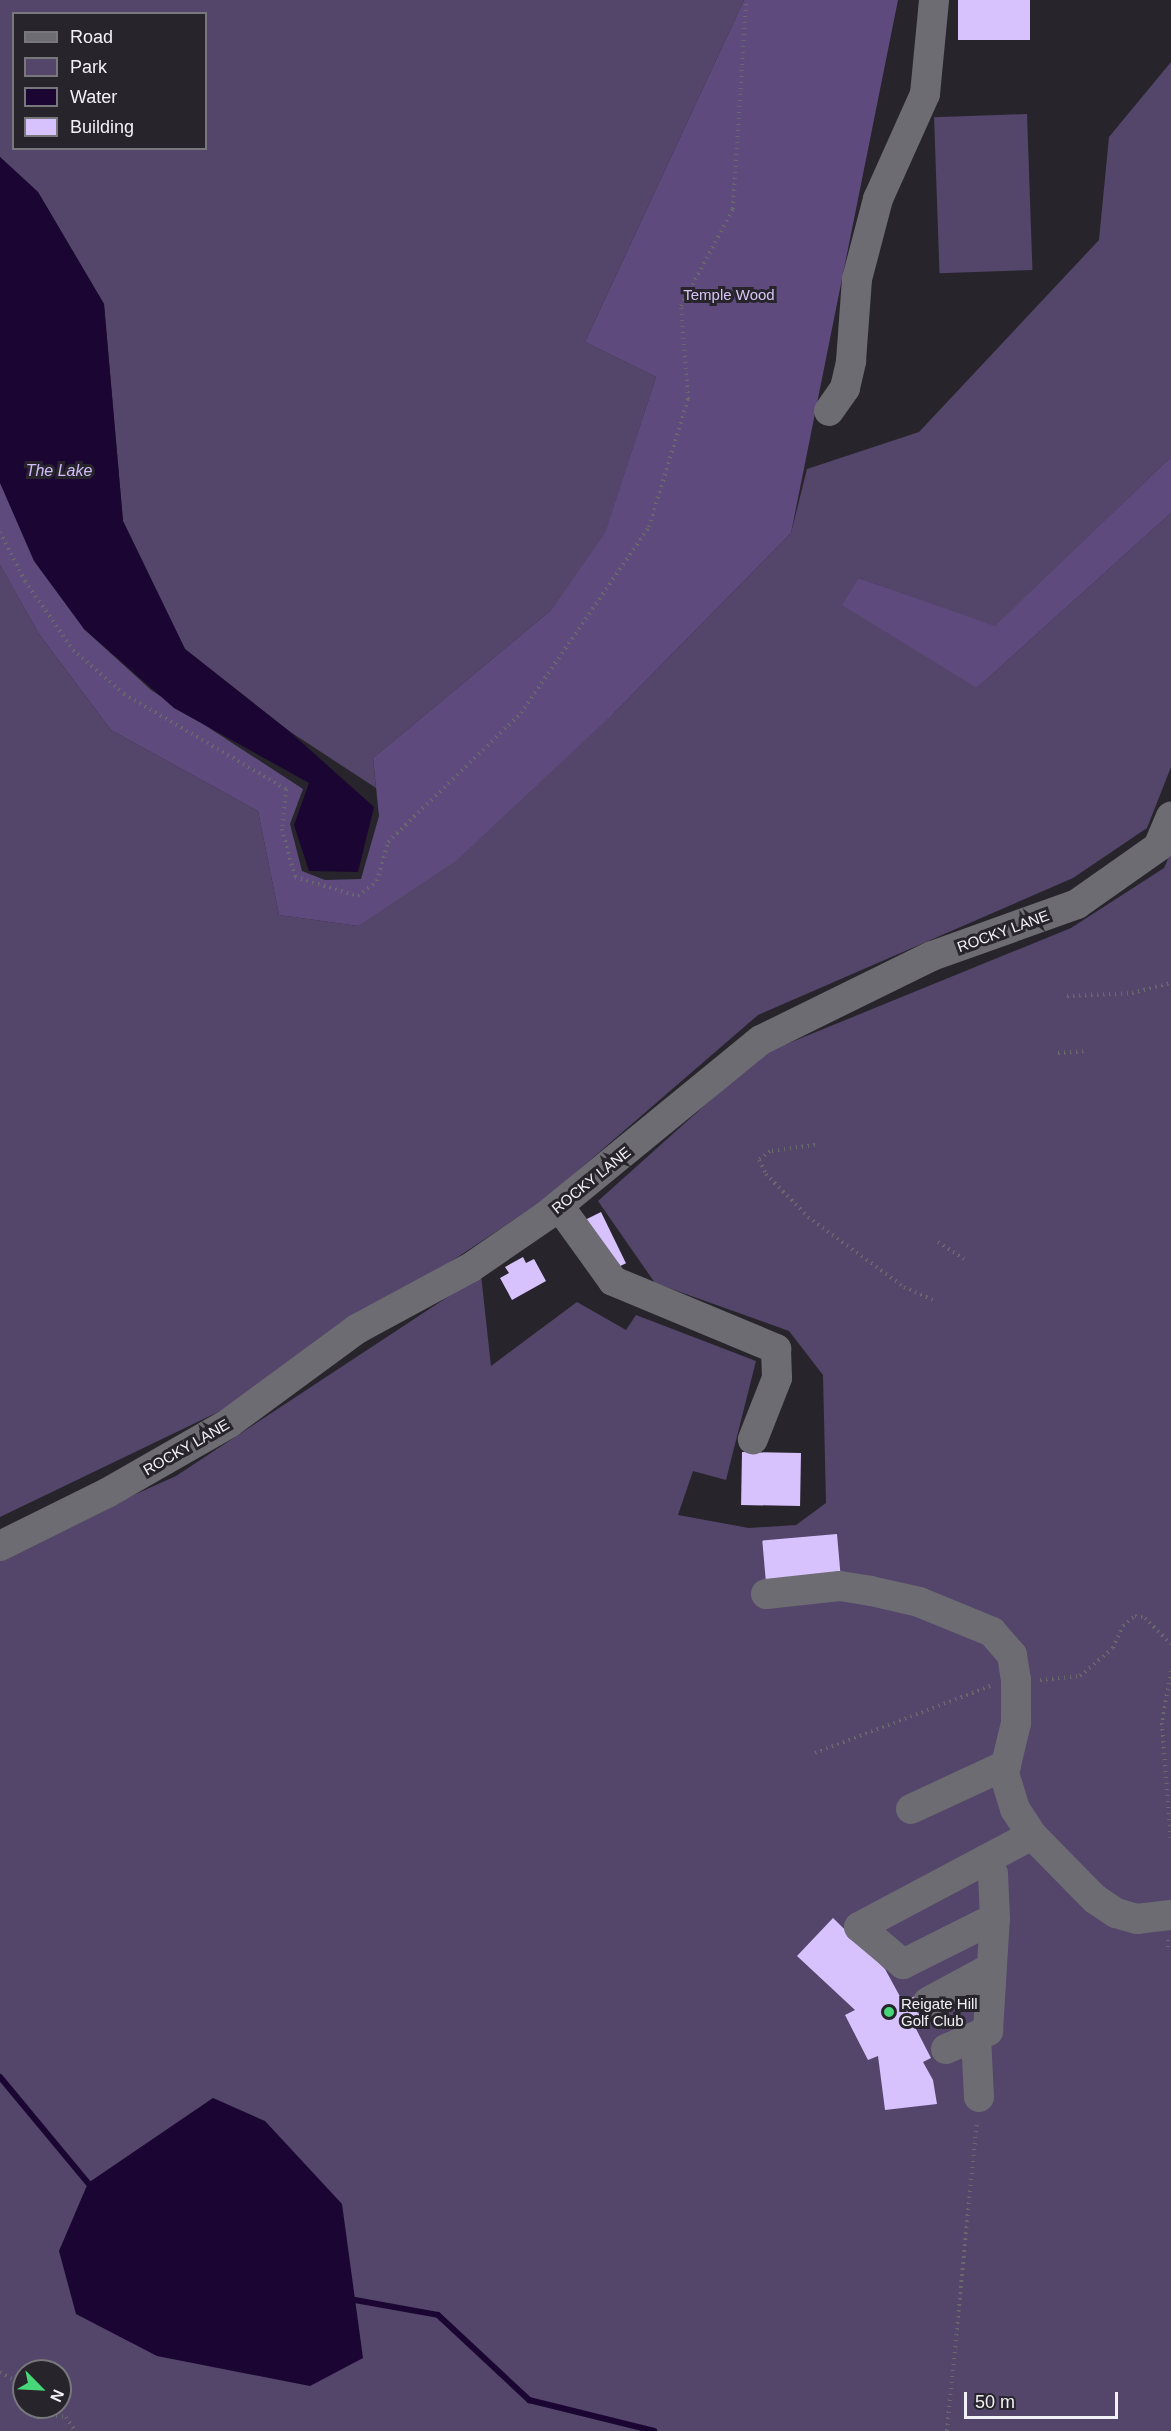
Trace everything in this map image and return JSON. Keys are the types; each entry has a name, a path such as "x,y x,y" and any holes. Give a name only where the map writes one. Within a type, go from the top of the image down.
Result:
{"street":[{"path":"829,411 845,388 851,361 857,279 878,199 925,94 934,0"},
{"name":"ROCKY LANE","path":"0,1546 107,1493 229,1423 357,1329 470,1268 559,1206 761,1040 932,956 1077,904 1158,847 1171,817"},
{"path":"559,1206 613,1281 776,1349 777,1378 753,1439"},
{"path":"766,1594 840,1586 860,1589 920,1602 992,1632 1012,1655 1016,1680 1016,1723 1006,1765 1015,1809 1032,1835 1095,1899 1116,1913 1137,1919 1171,1916"},
{"path":"911,1809 1006,1765"},
{"path":"995,1918 903,1964 859,1927 1032,1835"},
{"path":"946,2049 988,2031 995,1918 993,1875 986,1860"},
{"path":"928,2002 991,1968"},
{"path":"976,2036 979,2097"}],"path":[{"path":"0,532 26,581 73,650 124,694 286,789 282,829 295,877 358,896 377,881 388,842 521,713 649,527 688,399 681,306 733,209 746,0"},
{"path":"1067,996 1132,993 1171,983"},
{"path":"1058,1053 1085,1051"},
{"path":"815,1145 770,1151 759,1160 766,1174 808,1217 904,1287 935,1301"},
{"path":"938,1242 964,1258"},
{"path":"1171,1671 1162,1723 1171,1842"},
{"path":"947,2431 979,2097"}],"green space":[{"path":"0,0 744,0 585,342 656,377 605,534 550,611 373,758 376,788 289,731 185,649 123,521 104,304 38,192 0,157"},
{"name":"Temple Wood","path":"744,0 898,0 791,533 615,712 457,860 358,926 279,915 258,811 111,730 39,634 0,565 0,483 84,629 151,690 303,789 290,824 302,871 325,880 361,879 379,816 373,758 550,611 605,533 656,377 585,342"},
{"path":"1171,62 1171,457 995,627 859,578 977,688 1171,513 1171,767 1147,828 1073,878 758,1015 545,1199 241,1401 0,1517 0,565 39,634 111,730 258,811 279,915 358,926 615,712 791,533 807,469 919,432 1099,240 1109,137"},
{"path":"1027,114 1032,270 940,273 934,117"},
{"path":"1171,457 1171,513 977,688 842,605 859,578 995,626"},
{"name":"Reigate Hill Golf Club","path":"1171,852 1171,2431 0,2431 0,1555 176,1476 481,1275 491,1366 577,1302 626,1330 636,1315 756,1361 726,1480 693,1471 678,1515 749,1528 796,1525 826,1503 823,1375 789,1331 655,1283 598,1201 762,1054 1071,928 1164,868"}],"water":[{"name":"The Lake","path":"0,157 38,192 104,304 123,521 185,649 289,731 374,807 358,872 309,871 294,825 309,783 174,708 84,629 34,561 0,483"},
{"path":"213,2098 265,2121 342,2204 363,2358 310,2386 157,2356 76,2314 59,2251 88,2183"}],"building":[{"path":"958,0 1030,0 1030,40 958,40"},
{"path":"601,1212 626,1263 610,1271 585,1220"},
{"path":"523,1257 526,1263 534,1259 546,1281 512,1300 500,1278 509,1273 505,1267"},
{"path":"742,1452 801,1453 800,1506 741,1505"},
{"path":"837,1534 841,1578 766,1584 762,1541"},
{"name":"Reigate Hill Golf Club","path":"833,1918 885,1969 903,2002 919,1994 928,2014 913,2023 931,2058 923,2062 933,2080 937,2104 885,2110 878,2056 868,2060 845,2015 855,2010 797,1956"}],"waterway":[{"path":"0,2077 88,2183"},
{"path":"355,2300 438,2315 529,2400 654,2431"}],"place":[{"name":"Reigate Hill Golf Club","path":"889,2012"}]}
